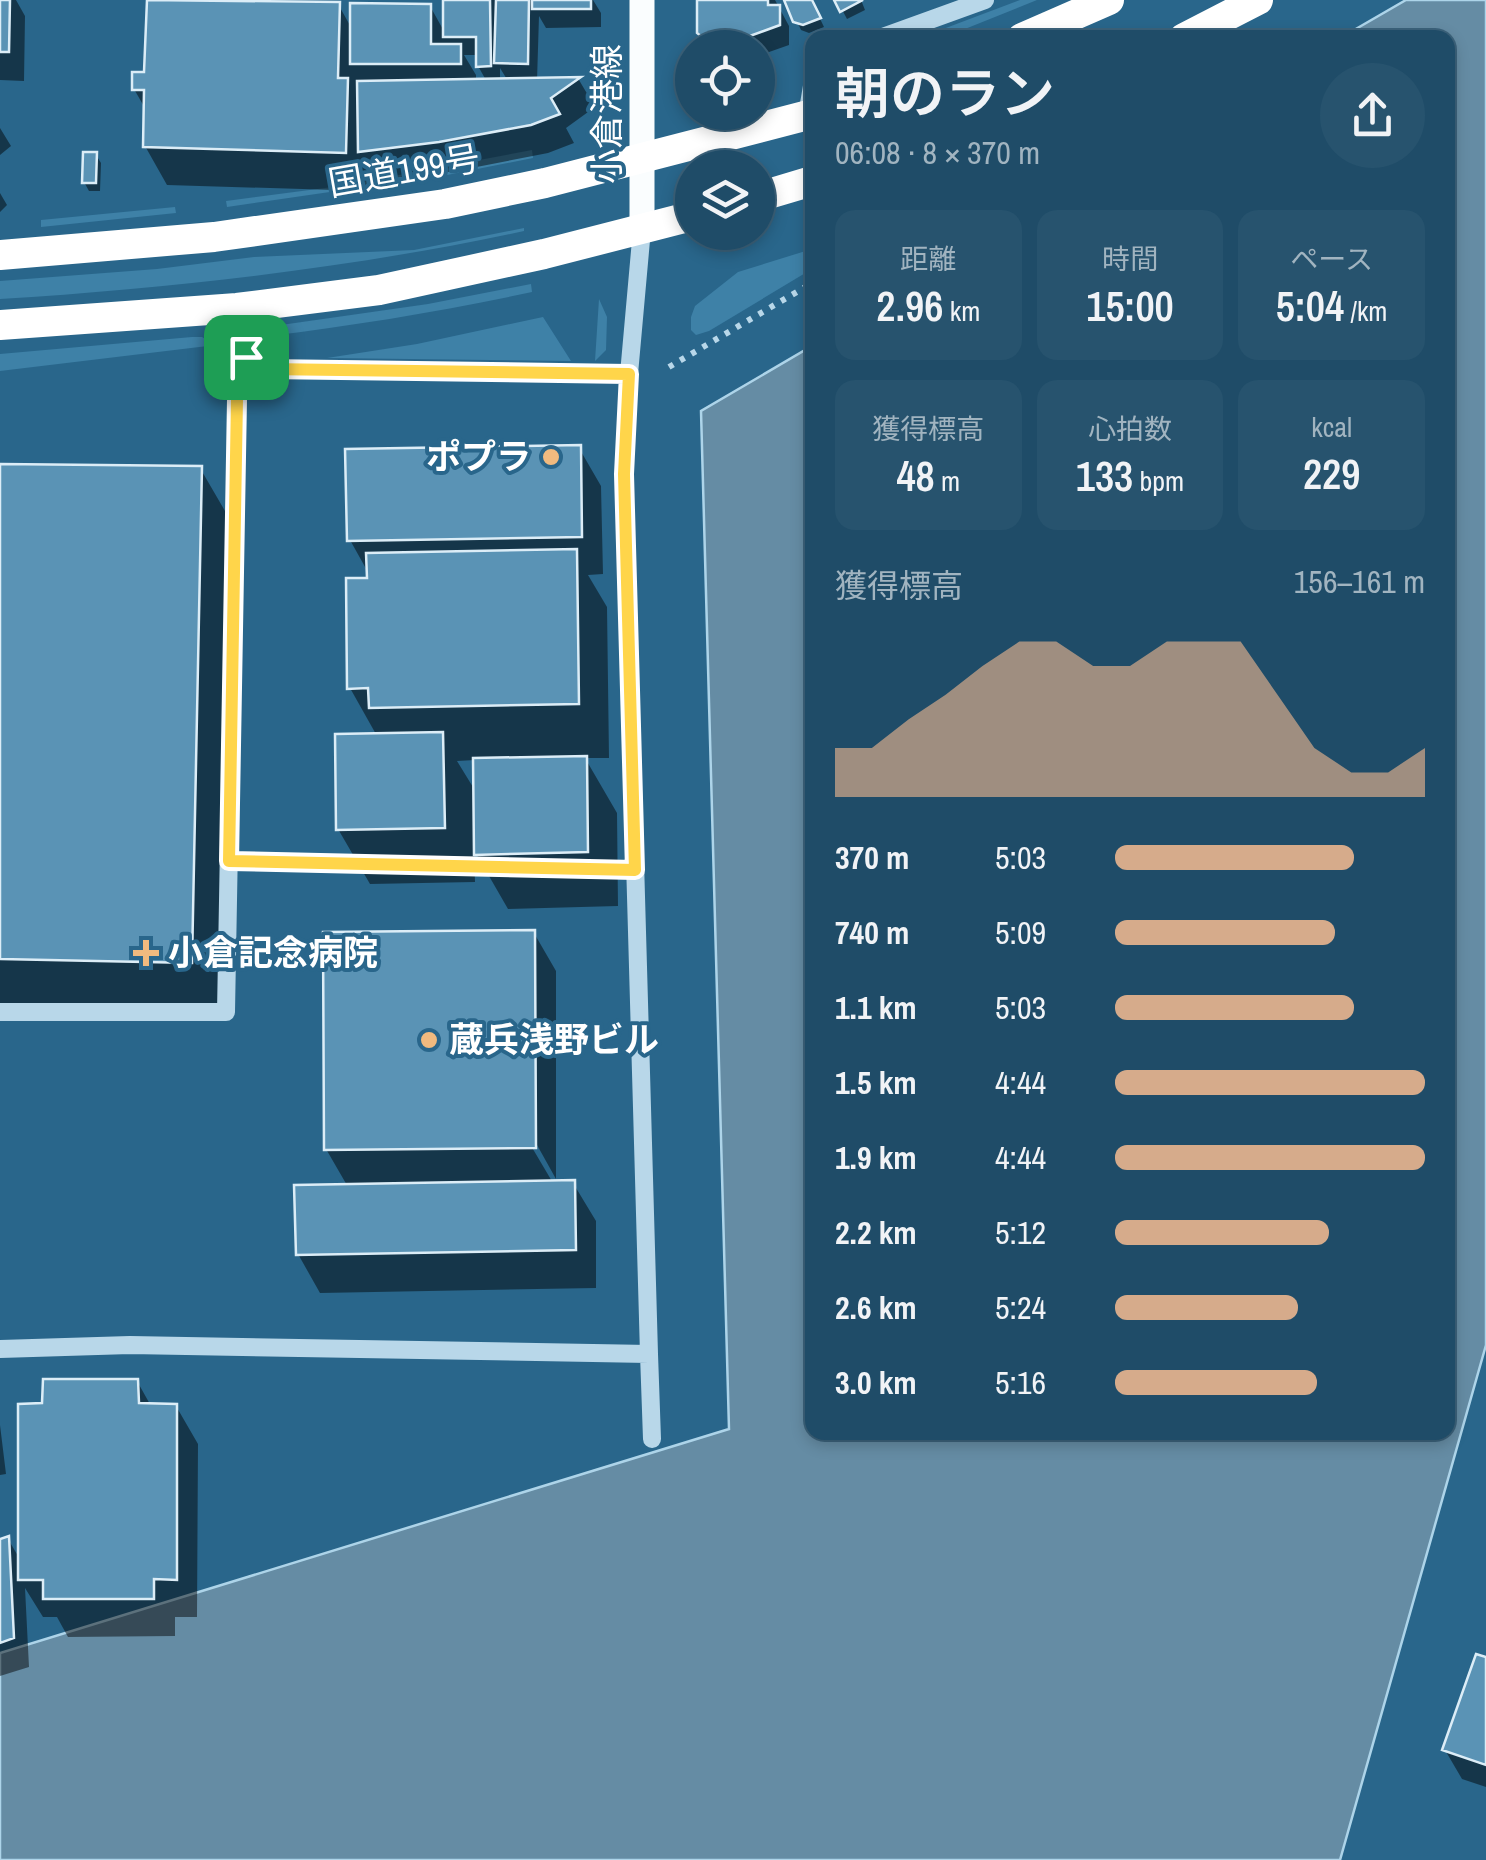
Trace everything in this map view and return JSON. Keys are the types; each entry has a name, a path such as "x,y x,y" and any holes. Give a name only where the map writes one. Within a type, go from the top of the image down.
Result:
{"highway":[{"path":"1040,30 1109,0"},
{"path":"1200,30 1258,0"},
{"name":"国道199号","path":"0,255 214,237 445,204 642,158 805,107"},
{"path":"775,193 805,184"},
{"path":"0,325 237,308 379,290 675,220"}],"main road":[{"name":"小倉港線","path":"642,0 642,229"}],"street":[{"path":"902,30 985,0"},
{"path":"642,229 624,474 652,1439"},
{"path":"237,308 246,357 250,364 265,369 629,374"},
{"path":"0,1012 226,1012 237,399 246,357"},
{"path":"229,861 635,870"},
{"path":"0,1348 130,1345 649,1354"}],"path":[{"path":"669,367 805,287"}],"shaded area":[{"path":"1020,0 1037,0 962,30 941,30"},
{"path":"1406,0 1486,0 1486,1345 1340,1860 0,1860 0,1653 729,1429 701,411 805,350 805,1440 1455,1440 1455,30 1354,30"},
{"path":"532,150 533,158 447,175 227,207 226,201 340,186"},
{"path":"175,207 176,213 41,227 41,220"},
{"path":"524,228 459,244 329,266 132,289 0,299 0,281 254,257 414,250"},
{"path":"805,251 805,273 696,335 691,330 695,306 738,272"},
{"path":"531,284 532,292 499,299 269,336 281,325 428,304"},
{"path":"599,299 607,317 606,350 595,361"},
{"path":"543,317 571,361 327,358 417,344"},
{"path":"202,337 216,345 0,371 0,354"}],"building":[{"path":"0,0 10,0 9,52 0,52"},
{"path":"147,0 340,2 338,78 348,78 346,153 143,147 144,90 132,90 132,72 144,72"},
{"path":"443,0 490,0 491,66 476,67 476,37 443,37"},
{"path":"496,0 529,0 528,64 494,63"},
{"path":"532,0 591,0 591,9 532,9"},
{"path":"697,0 768,0 768,5 780,5 780,25 766,30 697,30"},
{"path":"784,0 812,0 821,18 803,25 793,22"},
{"path":"834,0 863,0 840,12"},
{"path":"350,3 431,4 431,44 461,44 461,64 350,64"},
{"path":"581,77 551,98 560,114 531,125 358,152 357,81"},
{"path":"83,152 97,152 96,183 82,183"},
{"path":"581,445 582,537 347,541 345,449"},
{"name":"小倉記念病院","path":"0,464 202,466 192,963 0,959"},
{"path":"577,549 579,704 369,708 368,688 347,689 346,578 367,578 366,553"},
{"path":"443,732 445,828 336,830 335,734"},
{"path":"587,756 588,852 474,855 473,758"},
{"name":"蔵兵浅野ビル","path":"535,930 536,1148 324,1150 323,932"},
{"path":"575,1180 576,1250 296,1255 294,1185"},
{"path":"43,1379 138,1379 139,1403 177,1404 177,1580 154,1579 154,1599 43,1599 43,1580 18,1580 18,1404 42,1403"},
{"path":"9,1536 14,1638 0,1643 0,1539"},
{"path":"1476,1654 1486,1657 1486,1765 1442,1750"}],"place":[{"name":"ポプラ","path":"551,457"},
{"name":"小倉記念病院","path":"146,953"},
{"name":"蔵兵浅野ビル","path":"429,1040"}],"route":[{"path":"246,357 250,364 265,369 629,374 624,474 635,870 229,861 237,399 246,357"}]}
